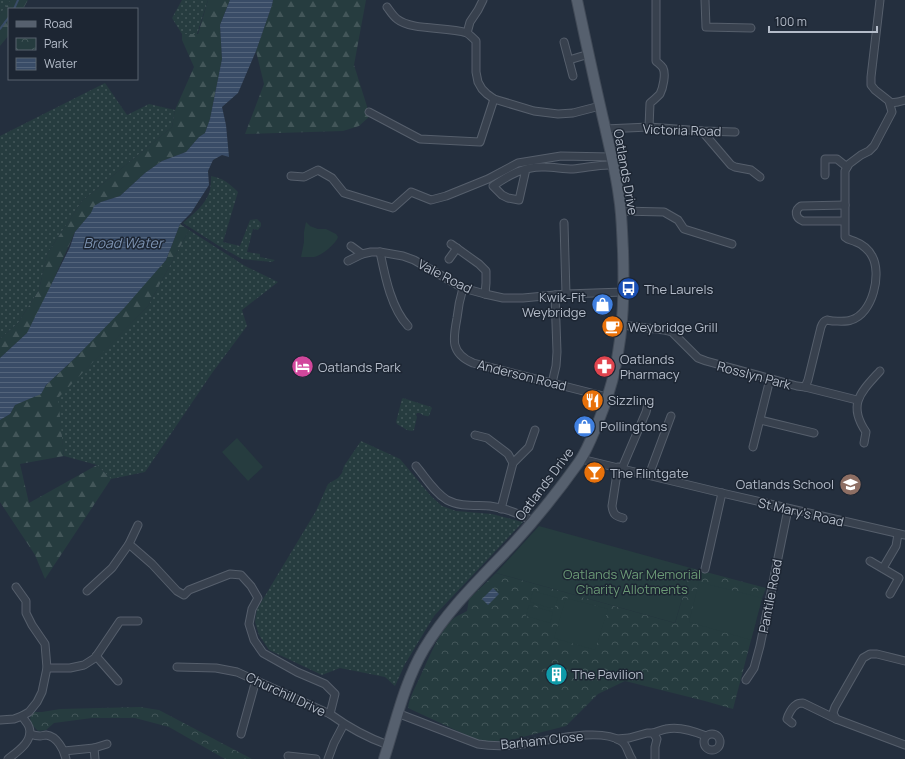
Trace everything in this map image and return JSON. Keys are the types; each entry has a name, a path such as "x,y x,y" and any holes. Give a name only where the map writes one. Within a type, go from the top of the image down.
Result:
{"main road":[{"name":"Oatlands Drive","path":"384,759 406,686 423,650 447,615 533,521 566,480 581,458 601,414 616,366 622,325 624,270 621,211 612,161 577,0"}],"street":[{"path":"467,33 470,22 478,10 482,0"},
{"path":"648,127 650,103 661,92 665,76 664,69 656,61 656,0"},
{"path":"705,0 706,27 751,28"},
{"path":"825,175 825,159 837,159 847,167 855,159 869,151 874,146 892,112 890,101 875,90 871,85 880,0"},
{"path":"387,7 398,19 412,25 442,28 467,33 476,41 476,72 478,82 482,89 494,99 534,111 558,114 573,113 600,106"},
{"path":"564,42 573,76"},
{"path":"569,60 589,54"},
{"path":"369,112 420,138 480,142 494,99"},
{"path":"890,103 905,100"},
{"name":"Victoria Road","path":"605,129 648,127 735,132"},
{"path":"702,131 735,168 752,170 760,177"},
{"path":"291,176 304,177 318,170 332,178 344,193 394,208 411,192 431,200 446,196 488,179 518,163 561,156 612,161"},
{"path":"526,169 519,200 502,195 493,186 511,174 526,169 542,166 570,169 603,165 612,161"},
{"name":"Rosslyn Park","path":"622,325 672,332 698,358 770,379 797,386 804,386 808,380 823,322 827,320 852,320 866,310 870,302 877,273 872,256 868,250 861,244 848,239 845,236 844,221 847,167"},
{"path":"844,221 802,221 797,217 796,210 801,206 845,204"},
{"path":"621,211 664,212 678,220 684,229 732,244"},
{"path":"564,223 566,294"},
{"path":"351,246 362,254"},
{"path":"449,259 454,246 479,264 486,271 485,294"},
{"path":"380,252 387,286 401,318 408,326"},
{"name":"Vale Road","path":"348,261 362,254 380,252 403,256 414,260 463,288 503,298 623,292"},
{"name":"Anderson Road","path":"463,288 454,337 455,345 459,354 466,360 472,363 607,397"},
{"path":"552,383 556,366 557,352 555,295"},
{"path":"864,443 866,432 858,416 857,400 880,371"},
{"path":"753,448 770,379"},
{"path":"804,386 857,400"},
{"path":"622,518 616,516 612,512 620,468 646,412 648,404"},
{"path":"649,475 671,416"},
{"path":"760,420 814,433"},
{"path":"500,509 513,463 529,447 535,430"},
{"path":"475,435 487,438 508,454 513,463"},
{"name":"St Mary's Road","path":"581,458 788,509 902,535"},
{"path":"416,466 436,491 448,500 460,505 491,507 518,513 533,521"},
{"path":"705,570 722,493"},
{"name":"Pantile Road","path":"746,680 754,668 760,646 788,509"},
{"path":"87,591 112,568 129,544 138,524"},
{"path":"883,568 902,535"},
{"path":"129,544 152,564 177,591 184,595 190,590 230,574 241,576 251,586 258,598 252,609 249,624 254,640 263,653 297,672 325,684 335,694 330,714"},
{"path":"870,561 899,578 890,594"},
{"path":"0,720 22,716 29,712 37,702 42,692 47,668 45,644 32,625 26,613 26,601 16,587"},
{"path":"47,668 70,668 84,664 96,656 120,622 138,621"},
{"path":"836,719 833,713 835,707 863,658 870,654 877,654 905,661"},
{"path":"96,656 118,681"},
{"name":"Churchill Drive","path":"177,667 216,668 237,672 330,714 344,724 374,740 388,745"},
{"path":"241,734 256,680"},
{"path":"792,723 787,719 787,716 797,704 803,703 836,719 905,745"},
{"name":"Barham Close","path":"397,713 478,744 487,746 514,746 585,735 606,735 617,739"},
{"path":"8,759 21,748 29,738 30,729 22,716"},
{"path":"328,759 344,724"},
{"path":"617,739 653,733 666,728 692,730 706,736"},
{"path":"653,733 657,739 655,759"},
{"path":"30,734 50,736 59,743 64,751 66,759"},
{"path":"617,739 624,743 629,756 632,759"},
{"path":"64,751 94,748 107,744"},
{"path":"94,748 95,759"},
{"path":"288,756 316,759"}],"green space":[{"path":"0,0 11,0 0,14"},
{"path":"11,0 28,0 24,8 8,8 8,36 0,46 0,14"},
{"path":"182,0 208,0 197,34 182,34 172,18"},
{"path":"208,0 230,0 220,25 222,59 210,119 205,133 199,137 186,152 162,161 145,173 120,196 101,202 75,232 43,303 27,333 0,358 0,339 18,323 39,290 47,254 82,201 172,127 175,110 194,67 182,40 182,34 198,34"},
{"path":"273,0 366,0 354,65 370,116 359,126 343,131 245,134 264,84 256,51"},
{"path":"105,83 127,115 149,104 175,110 172,127 82,201 47,254 39,290 18,323 0,339 0,136"},
{"path":"211,176 226,182 238,192 223,242 240,246 250,220 257,219 261,223 261,226 258,230 253,229 247,252 260,254 260,257 275,260 272,262 242,259 183,223 205,201 210,189"},
{"path":"306,222 310,226 318,229 326,229 336,234 338,237 328,249 314,257 301,257"},
{"path":"180,224 189,230 148,306 58,398 64,456 20,464 29,503 97,465 111,479 45,579 35,555 0,502 0,420 10,414 15,405 41,393 46,385 76,357 166,260"},
{"path":"189,230 245,266 278,282 242,310 247,326 212,373 145,472 111,479 97,465 64,456 57,398 148,306"},
{"path":"403,398 432,408 429,416 417,413 414,430 412,431 407,430 396,422"},
{"path":"237,438 263,467 248,481 222,452"},
{"path":"361,441 400,459 431,496 442,506 456,511 492,514 523,522 434,616 405,664 395,686 385,677 340,668 322,675 269,650 259,635 255,622 257,609 316,511 328,484 338,478 342,473 344,466"},
{"name":"Oatlands War Memorial Charity Allotments","path":"539,526 691,568 675,623 496,573"},
{"path":"691,568 766,588 762,598 733,709 625,681 598,694 566,726 511,740 492,742 479,741 408,708 413,692 442,633 453,619 467,611 469,599 496,573 675,623"},
{"path":"699,582 762,598 751,640 689,622"},
{"path":"533,591 558,598 554,609 530,602"},
{"path":"566,598 608,609 595,650 554,638"},
{"path":"529,605 553,612 550,623 526,616"},
{"path":"140,707 159,710 252,759 225,759 169,727 135,718 92,718 54,723 46,730 38,731 30,721 31,712 60,709"}],"water":[{"name":"Broad Water","path":"230,0 273,0 256,51 238,93 222,107 226,125 229,157 222,155 213,160 208,171 209,185 191,213 180,224 166,260 125,307 46,385 41,394 15,405 10,414 0,420 0,358 27,333 70,247 75,232 91,213 94,206 101,202 120,196 145,173 162,161 186,152 199,137 205,133 210,119 222,59 220,25"},
{"path":"493,588 499,594 488,605 482,599"}],"waterway":[{"path":"14,8 18,0"},
{"path":"0,29 8,18"}],"place":[{"name":"The Laurels","path":"629,289"},
{"name":"Kwik-Fit Weybridge","path":"602,304"},
{"name":"Weybridge Grill","path":"612,327"},
{"name":"Oatlands Pharmacy","path":"604,366"},
{"name":"Oatlands Park","path":"303,367"},
{"name":"Sizzling","path":"593,400"},
{"name":"Pollingtons","path":"585,426"},
{"name":"The Flintgate","path":"594,473"},
{"name":"Oatlands School","path":"850,484"},
{"name":"The Pavilion","path":"557,674"}]}
